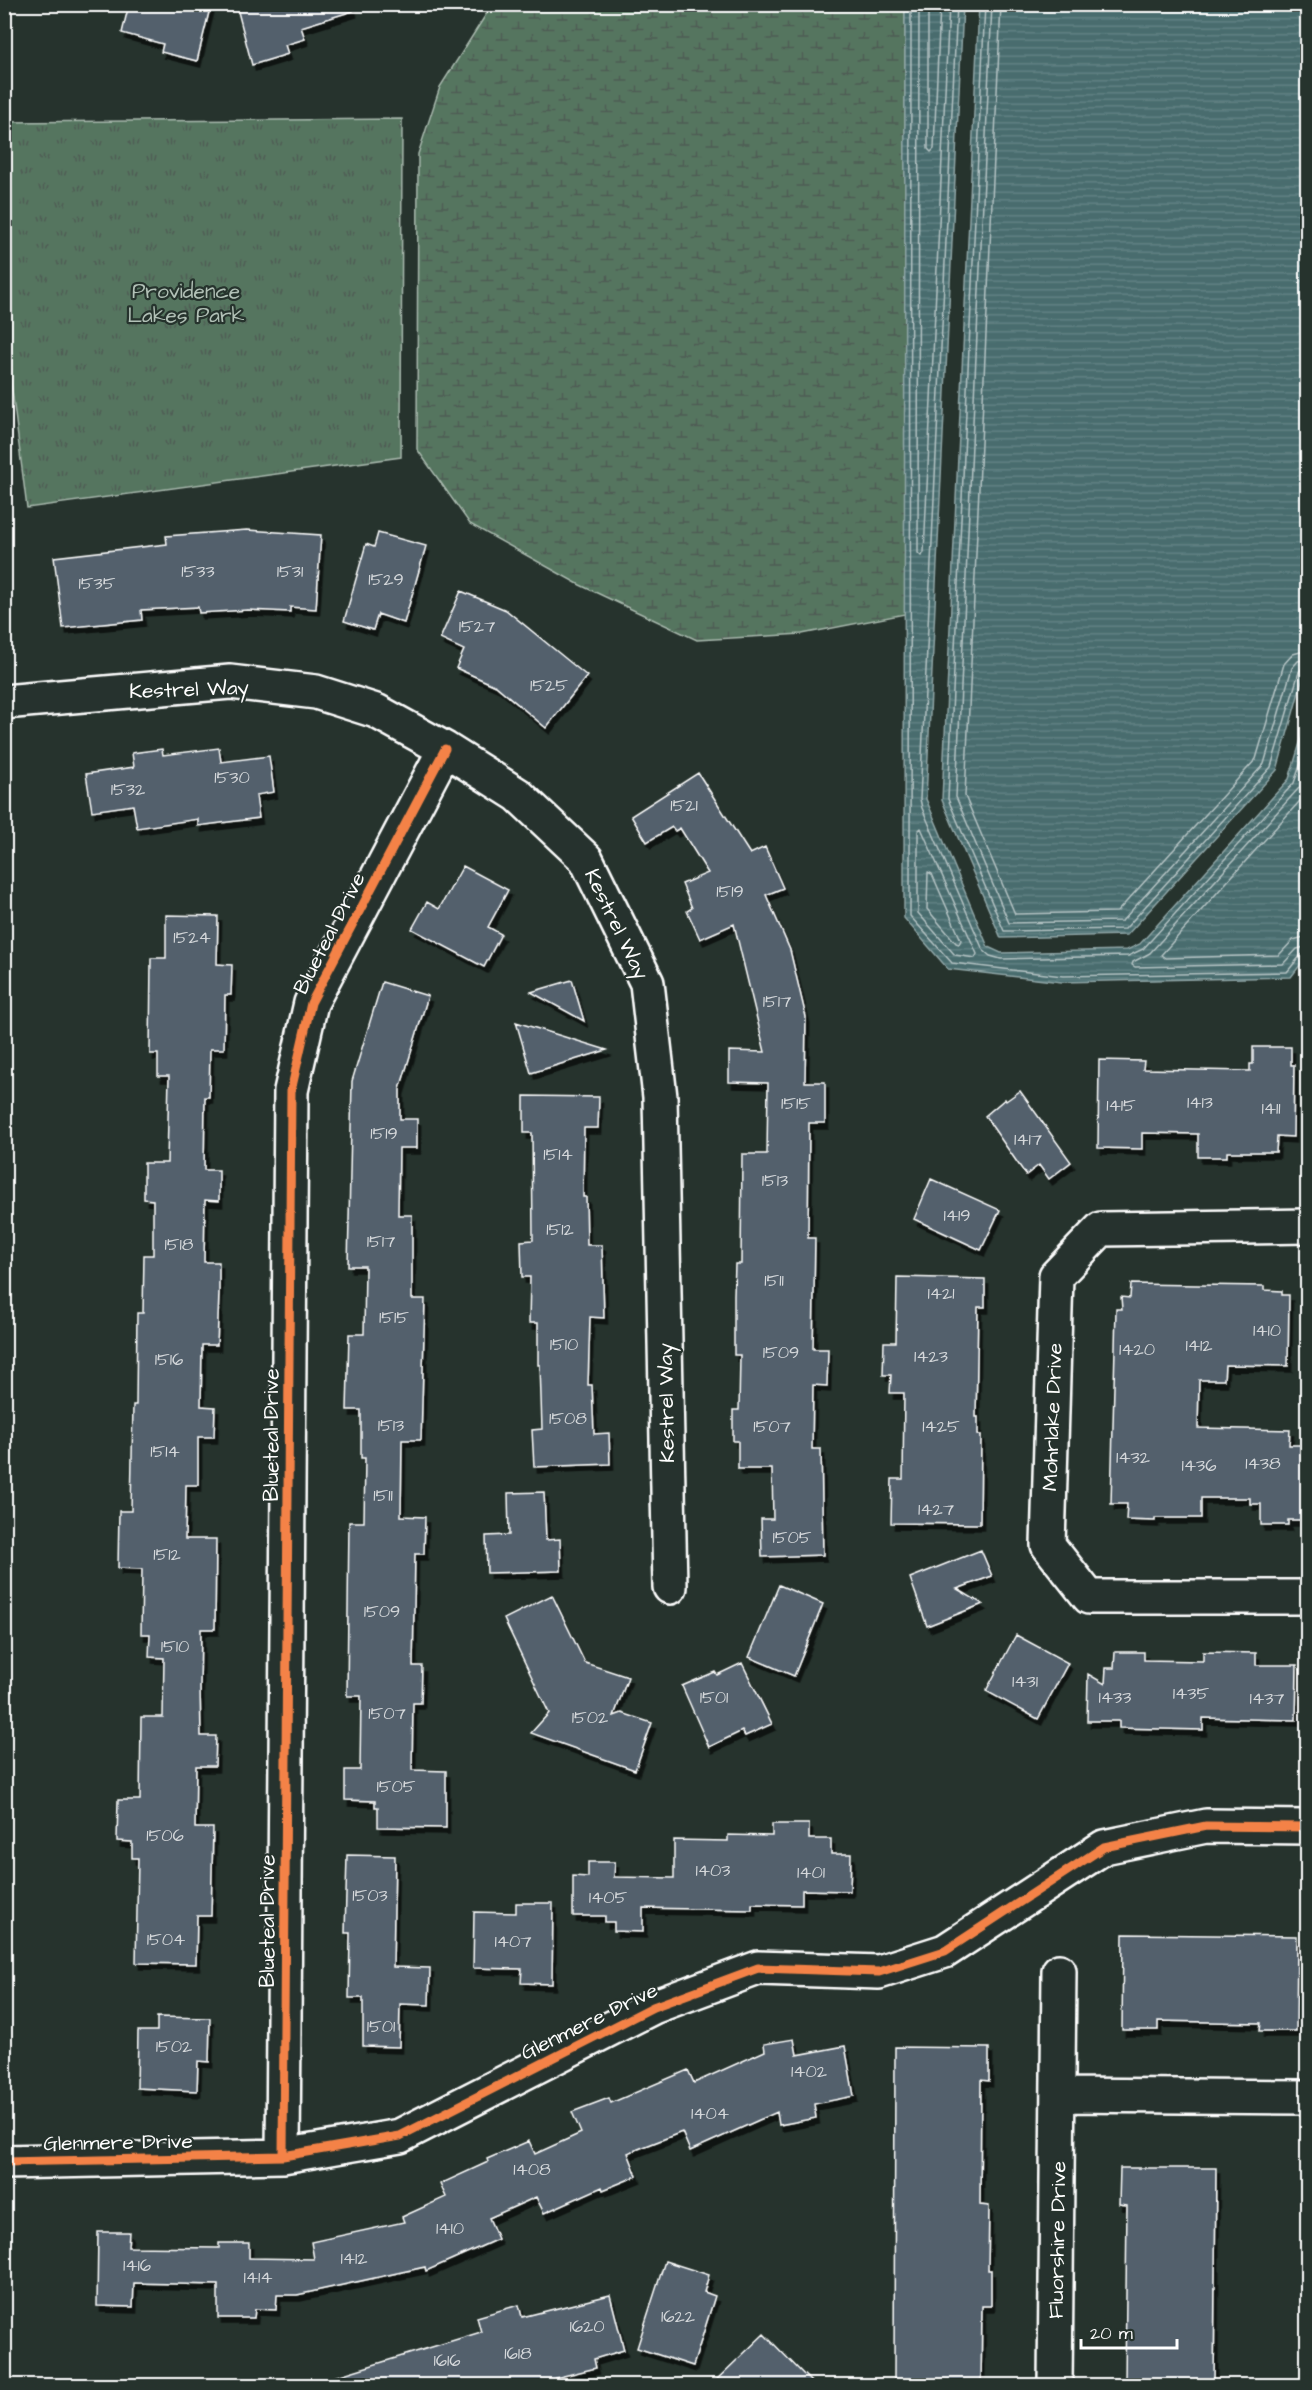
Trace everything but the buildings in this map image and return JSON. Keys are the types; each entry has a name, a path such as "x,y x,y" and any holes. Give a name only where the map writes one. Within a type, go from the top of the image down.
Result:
{"street":[{"name":"Kestrel Way","path":"4,702 230,682 316,693 376,711 446,749 518,795 586,859 647,983 660,1097 670,1587"},
{"name":"Blueteal Drive","path":"283,2156 291,1091 311,1003 446,749"},
{"name":"Mohrlake Drive","path":"1308,1226 1101,1229 1056,1276 1048,1545 1089,1597 1308,1597"},
{"name":"Glenmere Drive","path":"4,2162 283,2156 400,2136 653,2007 758,1968 879,1972 945,1951 1104,1847 1206,1826 1308,1827"},
{"name":"Fluorshire Drive","path":"1055,2385 1059,1971"},
{"path":"1058,2096 1308,2097"}],"green space":[{"path":"492,5 905,5 905,614 802,634 697,640 580,585 470,524 417,449 418,154 440,87"},
{"name":"Providence Lakes Park","path":"402,119 401,457 27,508 4,327 5,122"}],"water":[{"path":"905,5 963,5 926,799 988,947 1001,953 1127,950 1140,944 1289,779 1307,720 1307,956 1291,977 1062,982 948,969 904,918"},
{"path":"979,5 1307,5 1307,664 1277,770 1127,935 1001,938 942,800"}],"cycle path":[{"path":"283,2156 291,1091 311,1003 445,749"},
{"path":"4,2162 283,2156 400,2136 653,2007 758,1968 879,1972 945,1951 1104,1847 1206,1826 1308,1827"}]}
